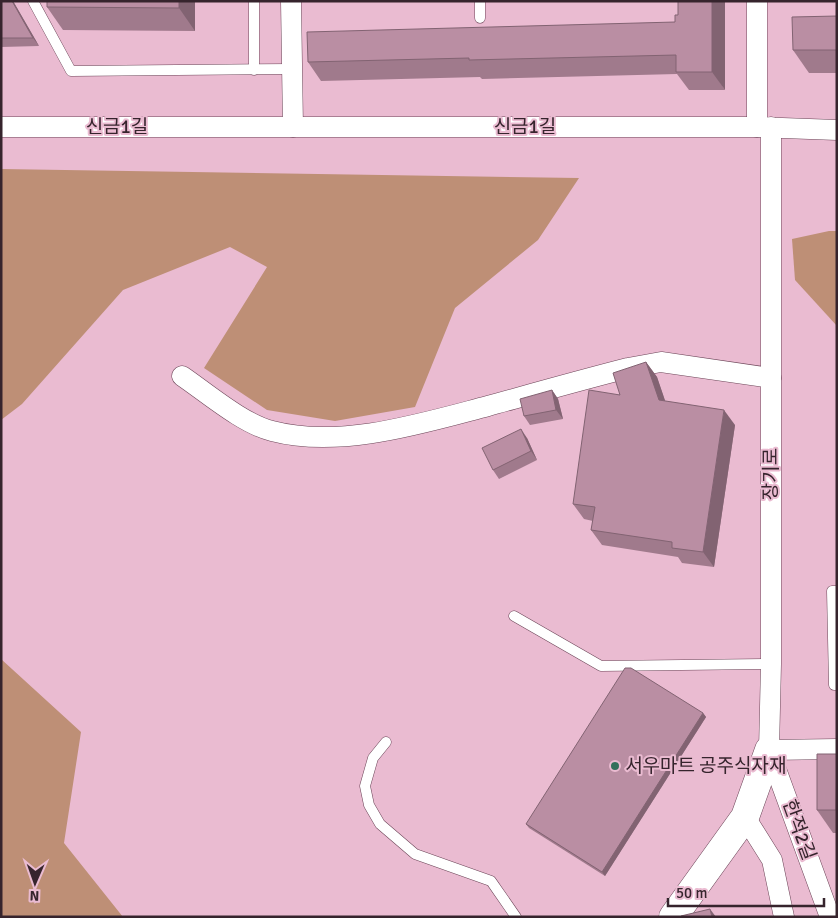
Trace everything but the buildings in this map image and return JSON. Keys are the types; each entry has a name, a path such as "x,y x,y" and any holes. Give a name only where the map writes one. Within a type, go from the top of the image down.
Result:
{"street":[{"path":"291,1 293,127"},
{"path":"757,1 764,127"},
{"name":"신금1길","path":"1,127 764,127 837,130"},
{"name":"장기로","path":"673,917 745,817 769,750 771,664 771,378 764,127"},
{"path":"182,376 242,417 271,431 305,436 337,437 409,427 628,368 661,362 771,378"},
{"path":"769,750 837,749"},
{"name":"한적2길","path":"769,750 830,917"},
{"path":"745,817 772,860 784,917"}],"lane":[{"path":"33,1 71,71 292,69"},
{"path":"254,1 254,70"},
{"path":"480,1 480,18"},
{"path":"837,591 832,591 834,685 837,684"},
{"path":"514,616 601,666 771,664"},
{"path":"386,742 373,758 365,786 369,805 380,824 415,854 491,881 516,917"}],"shaded area":[{"path":"1,169 579,178 538,240 455,308 415,407 335,421 267,410 204,368 267,267 230,247 123,290 22,404 1,420"},
{"path":"837,231 837,326 795,280 792,239"},
{"path":"1,659 81,732 64,843 123,917 1,917"}],"place":[{"name":"서우마트 공주식자재","path":"615,766"}]}
